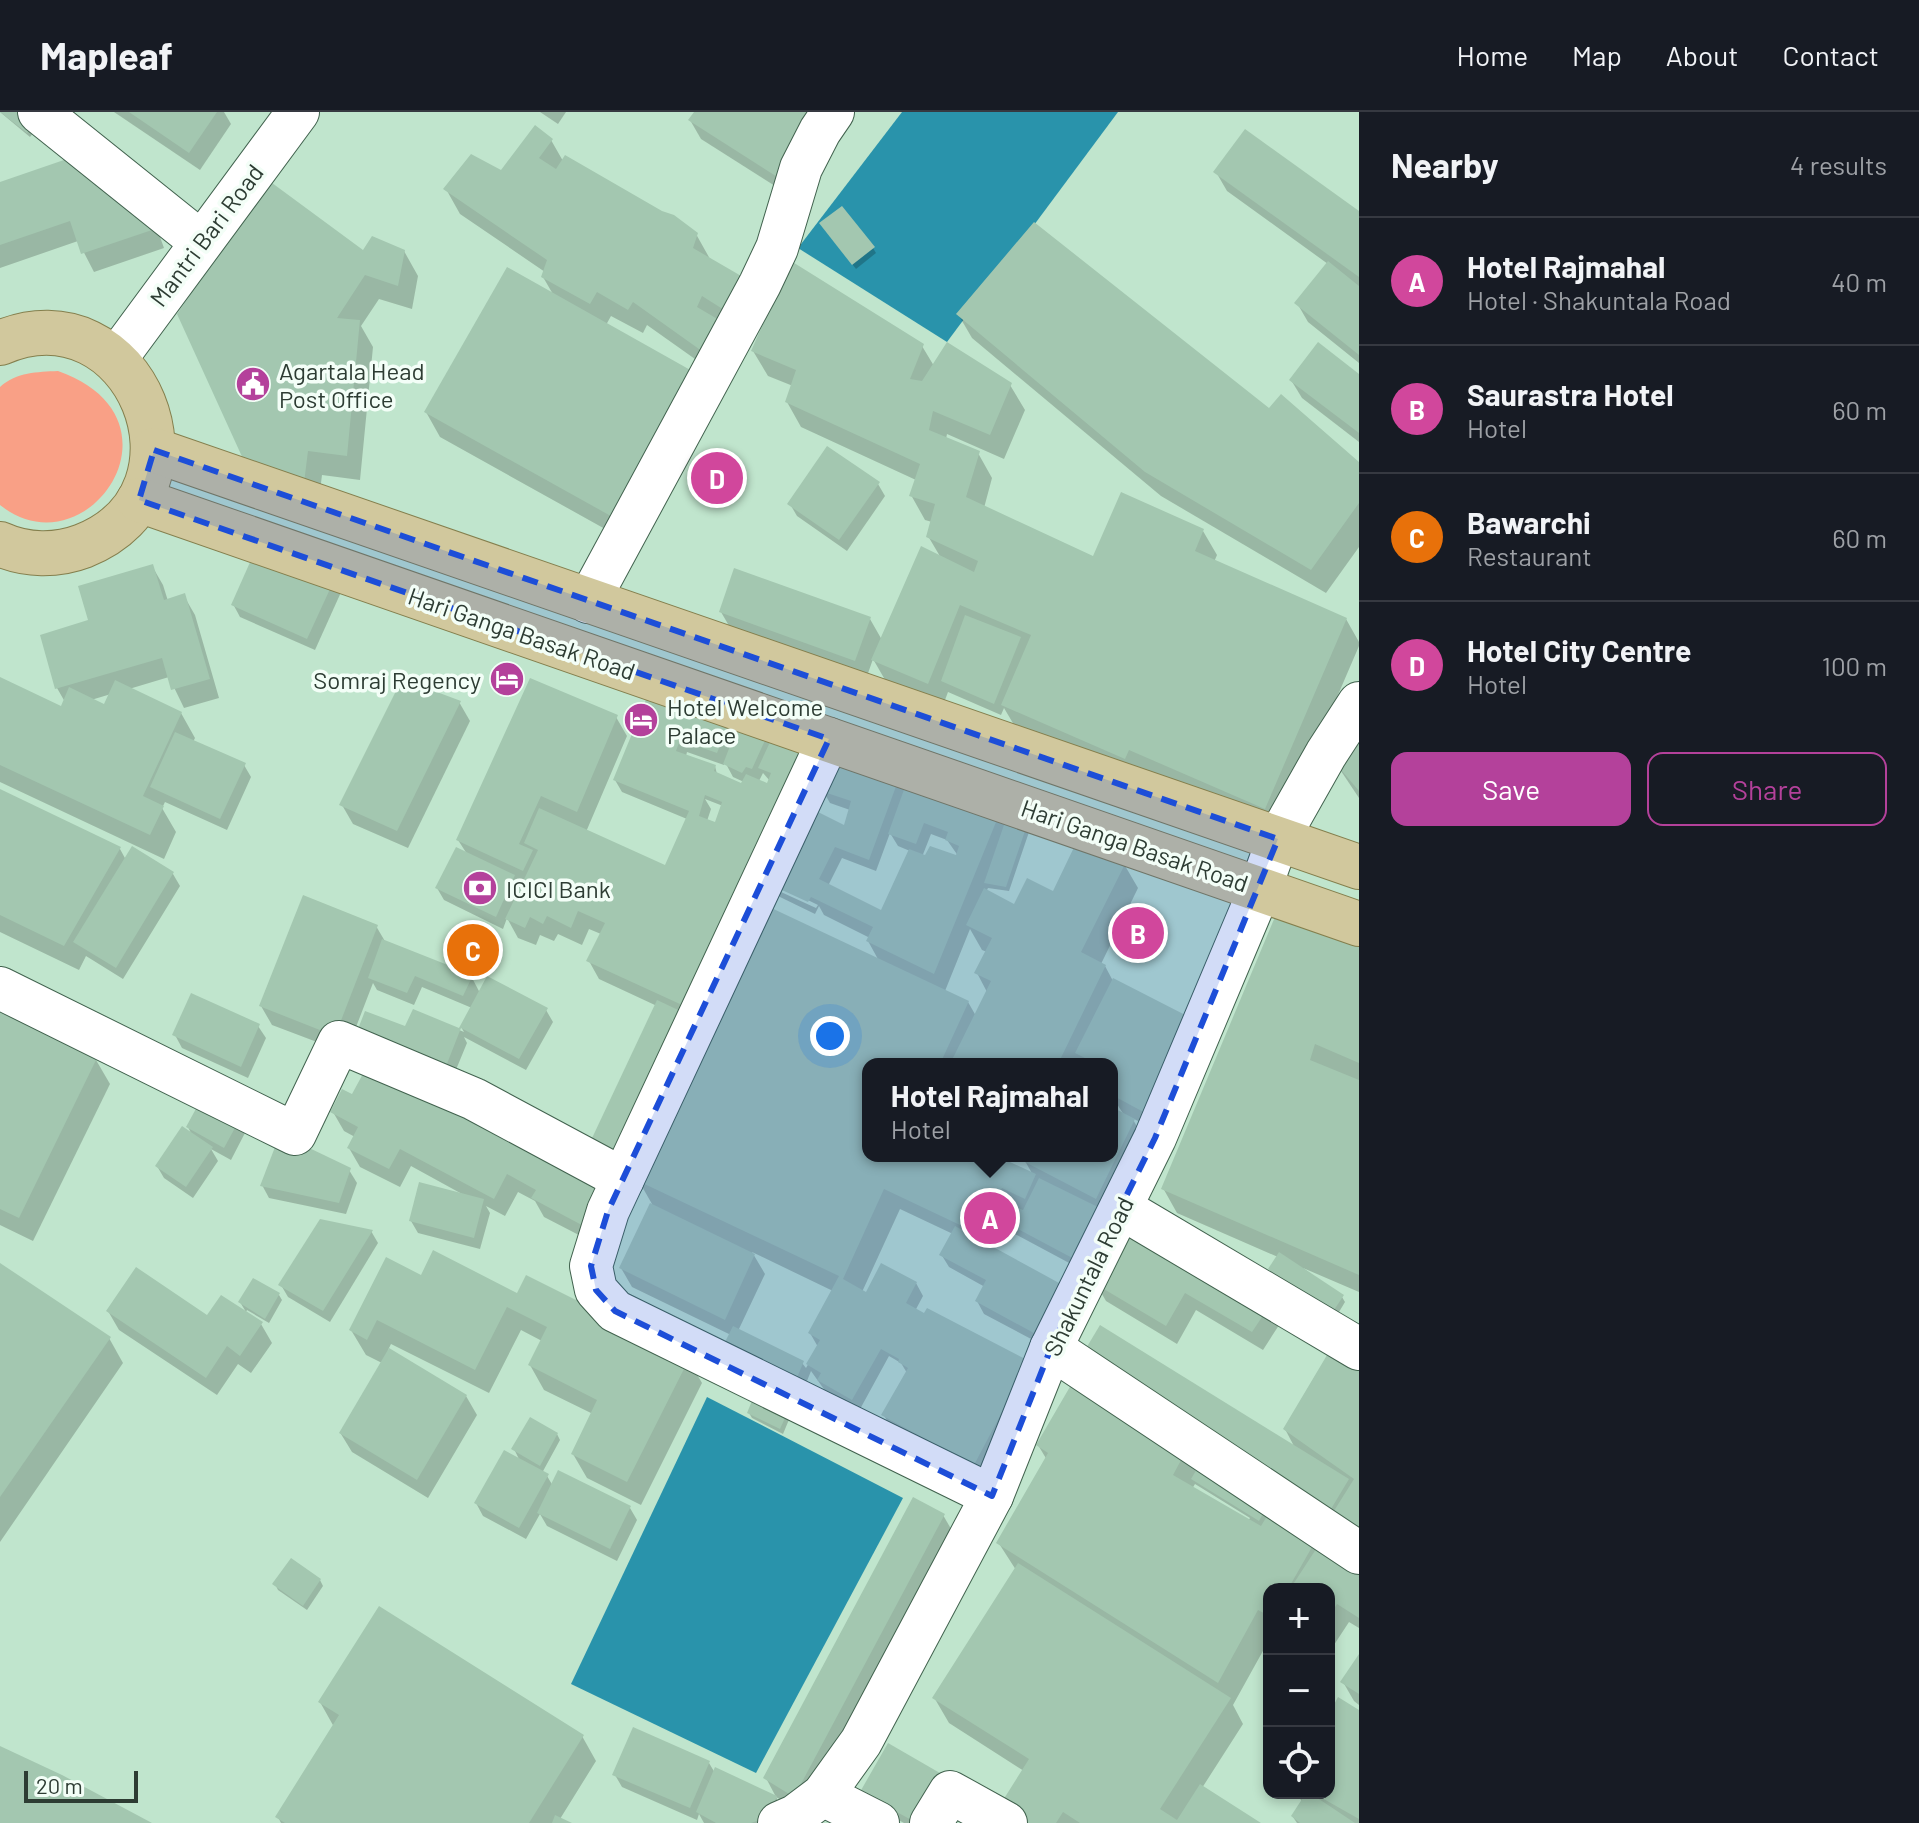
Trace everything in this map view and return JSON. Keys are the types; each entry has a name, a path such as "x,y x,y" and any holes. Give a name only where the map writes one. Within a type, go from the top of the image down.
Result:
{"main road":[{"path":"0,343 17,336 51,333 85,341 115,360 137,385 150,416 154,450 150,475 139,500 121,523 97,540 70,551 41,554 12,550 0,544"},
{"path":"154,450 1359,867"},
{"name":"Hari Ganga Basak Road","path":"139,500 1359,924"}],"street":[{"path":"39,112 201,242"},
{"name":"Mantri Bari Road","path":"115,360 298,112"},
{"path":"588,602 760,284 777,248 801,168 833,112"},
{"name":"Shakuntala Road","path":"779,1823 795,1816 823,1795 861,1742 992,1496 1051,1348 1155,1138 1278,839 1359,703"},
{"path":"829,739 608,1211 591,1266 596,1290 615,1311 992,1496"},
{"path":"0,988 295,1134 339,1042 474,1099 623,1179"},
{"path":"1121,1208 1359,1349"},
{"path":"1051,1348 1359,1553"},
{"path":"931,1823 950,1792 1006,1823"},
{"path":"823,1795 878,1823"}],"highlighted area":[{"path":"154,450 1278,839 1155,1138 1051,1348 992,1496 615,1311 596,1290 591,1266 608,1211 829,739 139,500"}],"shaded area":[{"path":"58,371 98,393 118,422 122,453 112,482 92,506 64,520 33,521 0,505 0,387 20,376"}],"water":[{"path":"902,112 1118,112 947,342 798,248"},
{"path":"707,1397 903,1498 756,1773 571,1684"}],"building":[{"path":"0,112 32,112 38,117 27,133"},
{"path":"129,112 217,112 189,153"},
{"path":"694,112 826,112 782,180 688,120"},
{"path":"535,125 553,139 539,158 556,169 565,155 674,215 698,233 693,248 755,284 737,318 702,296 697,307 731,327 706,354 633,302 628,310 597,292 590,304 541,277 547,260 443,189 471,154 501,170"},
{"path":"1245,129 1359,211 1359,277 1213,172"},
{"path":"93,150 155,229 81,254 70,221 0,245 0,182"},
{"path":"268,180 363,250 372,236 405,250 398,286 365,275 337,318 360,320 347,456 308,451 304,483 249,472 177,314"},
{"path":"842,206 875,247 852,265 819,223"},
{"path":"1034,222 1269,408 1281,394 1359,462 1359,503 1311,570 1145,472 956,314"},
{"path":"791,261 924,344 910,379 922,381 947,342 1012,383 990,435 933,411 929,430 980,451 966,497 1093,556 1121,492 1204,529 1195,551 1347,618 1265,809 1129,750 1125,759 1001,705 1031,635 960,605 928,684 871,660 921,546 974,572 978,561 926,537 935,504 909,496 920,464 785,402 796,370 751,351"},
{"path":"1328,261 1359,286 1359,355 1294,303"},
{"path":"507,267 701,376 618,520 424,412"},
{"path":"1318,342 1359,374 1359,433 1289,380"},
{"path":"827,446 880,482 839,540 787,504"},
{"path":"259,542 336,576 307,639 231,605"},
{"path":"153,564 164,600 185,593 210,679 171,690 162,658 55,689 40,635 88,620 78,586"},
{"path":"734,568 871,617 855,661 719,612"},
{"path":"965,615 1021,637 994,704 941,681"},
{"path":"0,677 61,706 69,687 104,704 115,680 182,712 143,796 164,806 150,835 0,765"},
{"path":"530,678 618,715 577,812 541,796 519,844 533,850 523,871 456,840"},
{"path":"402,679 461,701 397,831 339,805"},
{"path":"652,685 772,725 752,769 746,767 742,773 723,764 732,741 723,738 717,753 680,740 676,751 716,765 714,771 741,783 746,774 767,783 771,773 758,768 777,727 812,742 693,1010 586,961 605,923 578,911 571,928 547,916 543,924 530,917 525,928 505,919 538,850 524,843 539,808 665,865 689,811 613,780","holes":["705,795 722,802 715,822 699,816"]},
{"path":"175,732 246,763 220,819 150,787"},
{"path":"1347,736 1359,743 1359,791 1336,764"},
{"path":"832,756 902,770 869,860 835,847 819,879 881,910 909,849 925,855 930,846 956,855 959,846 945,840 948,832 924,823 916,844 888,834 910,773 1003,805 934,974 866,941 873,927 811,897 808,902 771,885 806,806 844,825 851,801 821,791"},
{"path":"0,789 121,847 64,946 0,915"},
{"path":"1006,819 1027,825 1006,887 984,883"},
{"path":"1078,839 1126,862 1081,952 1106,965 1061,1058 953,1058 991,981 974,973 992,938 966,925 984,888 1014,904 1027,878 1053,891"},
{"path":"132,846 174,872 116,968 73,942"},
{"path":"456,847 515,875 496,917 435,888"},
{"path":"303,895 378,925 335,1036 259,1006"},
{"path":"765,905 969,1001 943,1058 862,1058 862,1162 1010,1162 1036,1174 1025,1199 1002,1188 987,1217 969,1207 960,1225 884,1189 843,1279 866,1292 881,1263 917,1282 906,1303 924,1313 927,1308 1029,1361 974,1465 881,1415 908,1368 881,1349 852,1400 817,1380 821,1373 806,1364 820,1340 808,1333 839,1276 636,1180"},
{"path":"1280,905 1359,934 1359,1063 1315,1044 1310,1060 1359,1080 1359,1275 1161,1189"},
{"path":"382,939 473,975 463,996 415,976 407,993 368,978"},
{"path":"487,976 548,1008 519,1059 461,1028 441,1079 353,1042 365,1011 405,1026 413,1009 459,1028"},
{"path":"1113,978 1195,1020 1149,1115 1118,1098 1118,1058 1085,1058 1075,1053"},
{"path":"191,993 260,1024 241,1067 172,1035"},
{"path":"657,1000 691,1016 620,1169 585,1153"},
{"path":"0,1010 97,1058 19,1218 0,1209"},
{"path":"371,1059 618,1183 593,1231 531,1198 536,1190 507,1174 494,1199 400,1149 389,1169 347,1148 358,1127 330,1112 342,1089 352,1094"},
{"path":"204,1094 242,1115 224,1148 186,1127"},
{"path":"1118,1110 1135,1119 1118,1154"},
{"path":"182,1126 213,1147 186,1187 155,1166"},
{"path":"280,1134 351,1168 339,1203 260,1186"},
{"path":"1025,1162 1114,1162 1096,1199"},
{"path":"1039,1178 1104,1210 1078,1261 1003,1221 1011,1205 1023,1210"},
{"path":"419,1182 484,1199 474,1238 409,1221"},
{"path":"650,1203 755,1254 725,1320 619,1268"},
{"path":"1130,1217 1272,1302 1252,1332 1185,1293 1166,1326 1092,1282"},
{"path":"320,1219 373,1230 323,1311 278,1285"},
{"path":"955,1226 1070,1289 1043,1338 975,1301 986,1280 939,1255"},
{"path":"433,1250 517,1293 526,1275 690,1357 627,1482 571,1454 597,1400 528,1365 547,1327 507,1307 475,1370 377,1320 367,1340 349,1330 386,1257 421,1275"},
{"path":"1279,1252 1344,1295 1332,1313 1268,1269"},
{"path":"0,1263 111,1337 0,1497"},
{"path":"136,1267 207,1315 221,1295 263,1322 240,1356 227,1346 206,1378 106,1311"},
{"path":"253,1278 280,1293 265,1319 238,1302"},
{"path":"1100,1325 1349,1479 1328,1514 1079,1360"},
{"path":"733,1326 804,1361 791,1392 718,1356"},
{"path":"1336,1340 1359,1354 1359,1532 1332,1514 1354,1479 1283,1429"},
{"path":"389,1348 467,1395 417,1480 339,1433"},
{"path":"1071,1385 1186,1451 1173,1475 1261,1526 1273,1506 1320,1533 1291,1583 1263,1583 1263,1613 1258,1610 1218,1683 996,1543 1048,1453 1036,1445"},
{"path":"758,1386 792,1402 780,1429 747,1413"},
{"path":"530,1417 558,1433 540,1466 511,1449"},
{"path":"504,1450 549,1474 519,1528 474,1503"},
{"path":"1201,1462 1268,1504 1259,1521 1191,1479"},
{"path":"558,1470 631,1506 610,1549 537,1513"},
{"path":"913,1497 945,1514 794,1797 763,1778"},
{"path":"1322,1540 1359,1564 1359,1618 1337,1604 1335,1607 1335,1583 1294,1583"},
{"path":"291,1558 321,1579 303,1606 272,1584"},
{"path":"1018,1563 1231,1698 1160,1809 1177,1820 1200,1784 1261,1823 1080,1823 1063,1812 1056,1823 1028,1823 1000,1805 1029,1759 932,1698"},
{"path":"379,1606 584,1735 529,1823 285,1823 275,1817 339,1715 318,1702"},
{"path":"1359,1654 1359,1694 1340,1682"},
{"path":"1338,1697 1359,1710 1359,1819 1324,1799 1335,1799 1335,1703"},
{"path":"633,1727 710,1761 690,1808 612,1775"},
{"path":"888,1743 952,1780 917,1823 860,1792"},
{"path":"0,1746 62,1775 152,1823 0,1823"},
{"path":"715,1767 777,1796 768,1817 751,1823 716,1823 696,1812"},
{"path":"1302,1799 1319,1799 1355,1823 1300,1823 1291,1816"},
{"path":"555,1815 572,1823 552,1823"}],"place":[{"name":"Agartala Head Post Office","path":"253,384"},
{"name":"Hotel City Centre","path":"717,478"},
{"name":"Somraj Regency","path":"507,679"},
{"name":"Hotel Welcome Palace","path":"641,720"},
{"name":"ICICI Bank","path":"480,888"},
{"name":"Saurastra Hotel","path":"1138,933"},
{"name":"Bawarchi","path":"473,950"},
{"name":"Hotel Rajmahal","path":"990,1218"}]}
